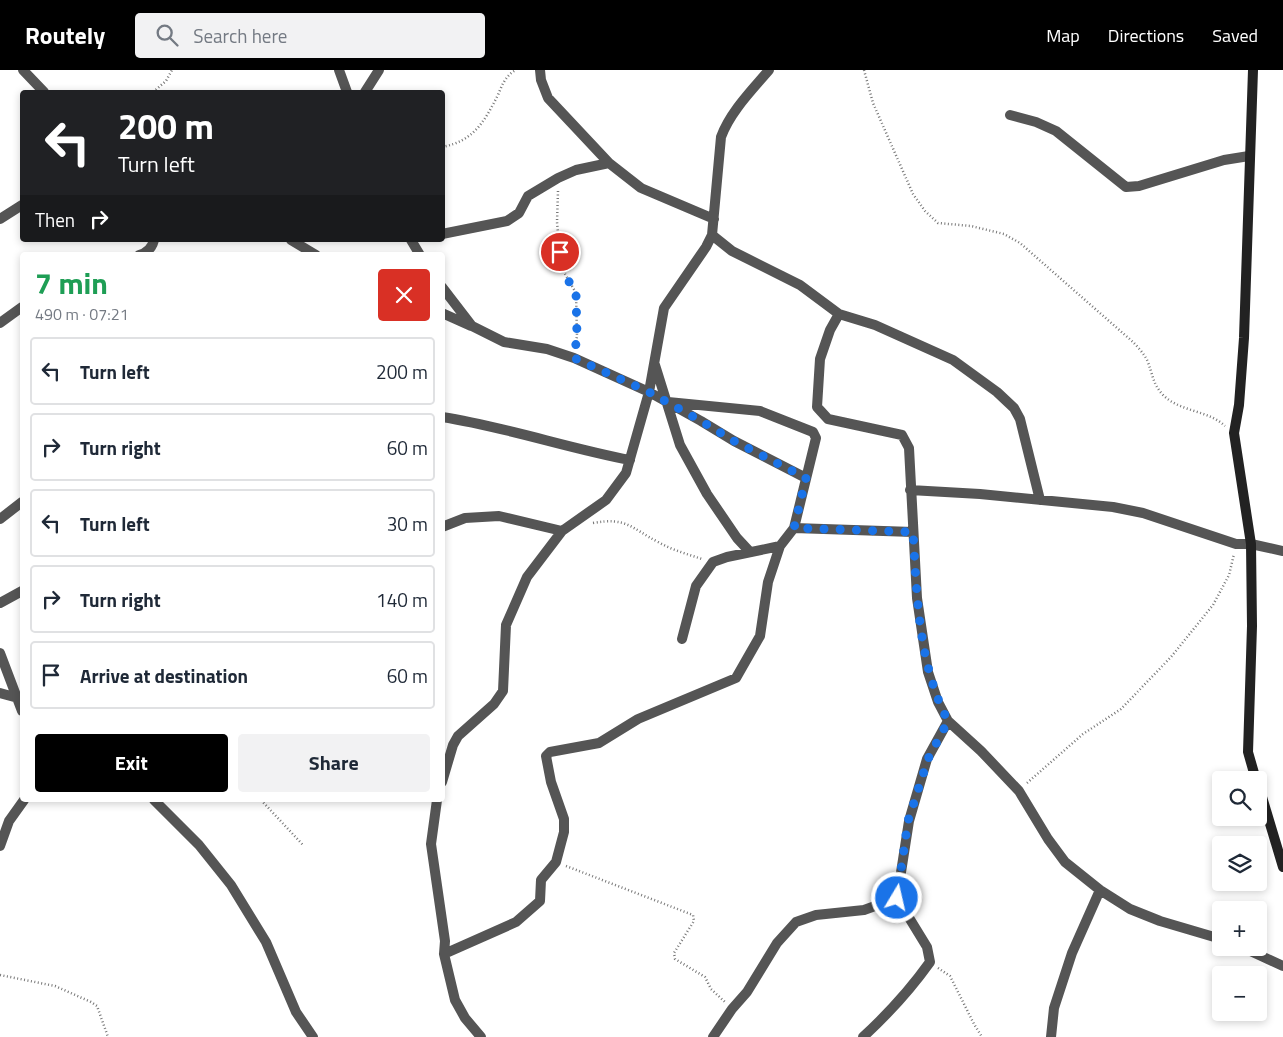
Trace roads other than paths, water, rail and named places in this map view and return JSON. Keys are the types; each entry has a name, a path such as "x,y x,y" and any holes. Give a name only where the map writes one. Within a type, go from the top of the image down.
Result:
{"street":[{"path":"23,70 42,90"},
{"path":"340,70 347,90"},
{"path":"366,90 379,70"},
{"path":"540,70 541,80 548,98 609,163 641,188 714,219"},
{"path":"445,772 453,745 458,736 494,704 503,691 506,625 527,577 565,530 606,500 626,473 649,392 664,308 706,247 712,235 721,137 724,128 769,70"},
{"path":"1253,70 1244,338 1239,405 1234,433 1251,544 1252,626 1248,752 1253,771"},
{"path":"1010,115 1036,122 1056,131 1126,187 1139,186 1224,160 1249,156"},
{"path":"445,233 507,221 519,213 528,196 558,178 576,170 609,163"},
{"path":"0,219 20,206"},
{"path":"712,235 732,251 800,285 838,314 875,325 938,352 953,360 997,392 1014,408 1020,419 1040,500"},
{"path":"294,242 311,252"},
{"path":"445,291 472,326"},
{"path":"0,324 20,309"},
{"path":"445,314 504,342 547,349 574,358 649,392 734,441 806,478"},
{"path":"838,314 820,359 817,407 828,419 902,435 909,448 917,598 928,672 938,702 948,721 982,751 1019,791 1048,839 1066,862 1100,890 1130,909 1160,921 1212,936"},
{"path":"654,362 680,445 707,494 737,538 750,552"},
{"path":"444,954 516,922 540,900 541,880 556,862 564,832 564,819 551,782 546,756 550,752 599,743 638,719 736,678 760,636 768,582 780,546 794,528 816,438 813,432 760,411 668,402"},
{"path":"445,418 478,423 588,452 630,460"},
{"path":"910,490 980,494 1113,507 1143,513 1236,544 1251,544 1283,550"},
{"path":"0,519 20,504"},
{"path":"445,526 465,518 498,516 565,530"},
{"path":"794,528 913,532"},
{"path":"682,639 696,586 713,562 727,557 780,546"},
{"path":"0,603 20,591"},
{"path":"0,653 20,704"},
{"path":"0,694 18,698"},
{"path":"863,1037 884,1018 930,962 927,948 897,898 908,821 928,759 948,721"},
{"path":"0,846 9,821 23,802"},
{"path":"156,802 198,845 231,885 266,942 296,1012 312,1037"},
{"path":"437,802 431,844 445,942 444,954 455,1000 464,1018 481,1037"},
{"path":"1267,814 1283,867"},
{"path":"1051,1037 1054,1008 1072,953 1100,890"},
{"path":"713,1037 746,992 777,943 796,922 816,915 864,910 897,898"},
{"path":"1261,956 1283,966"}]}
